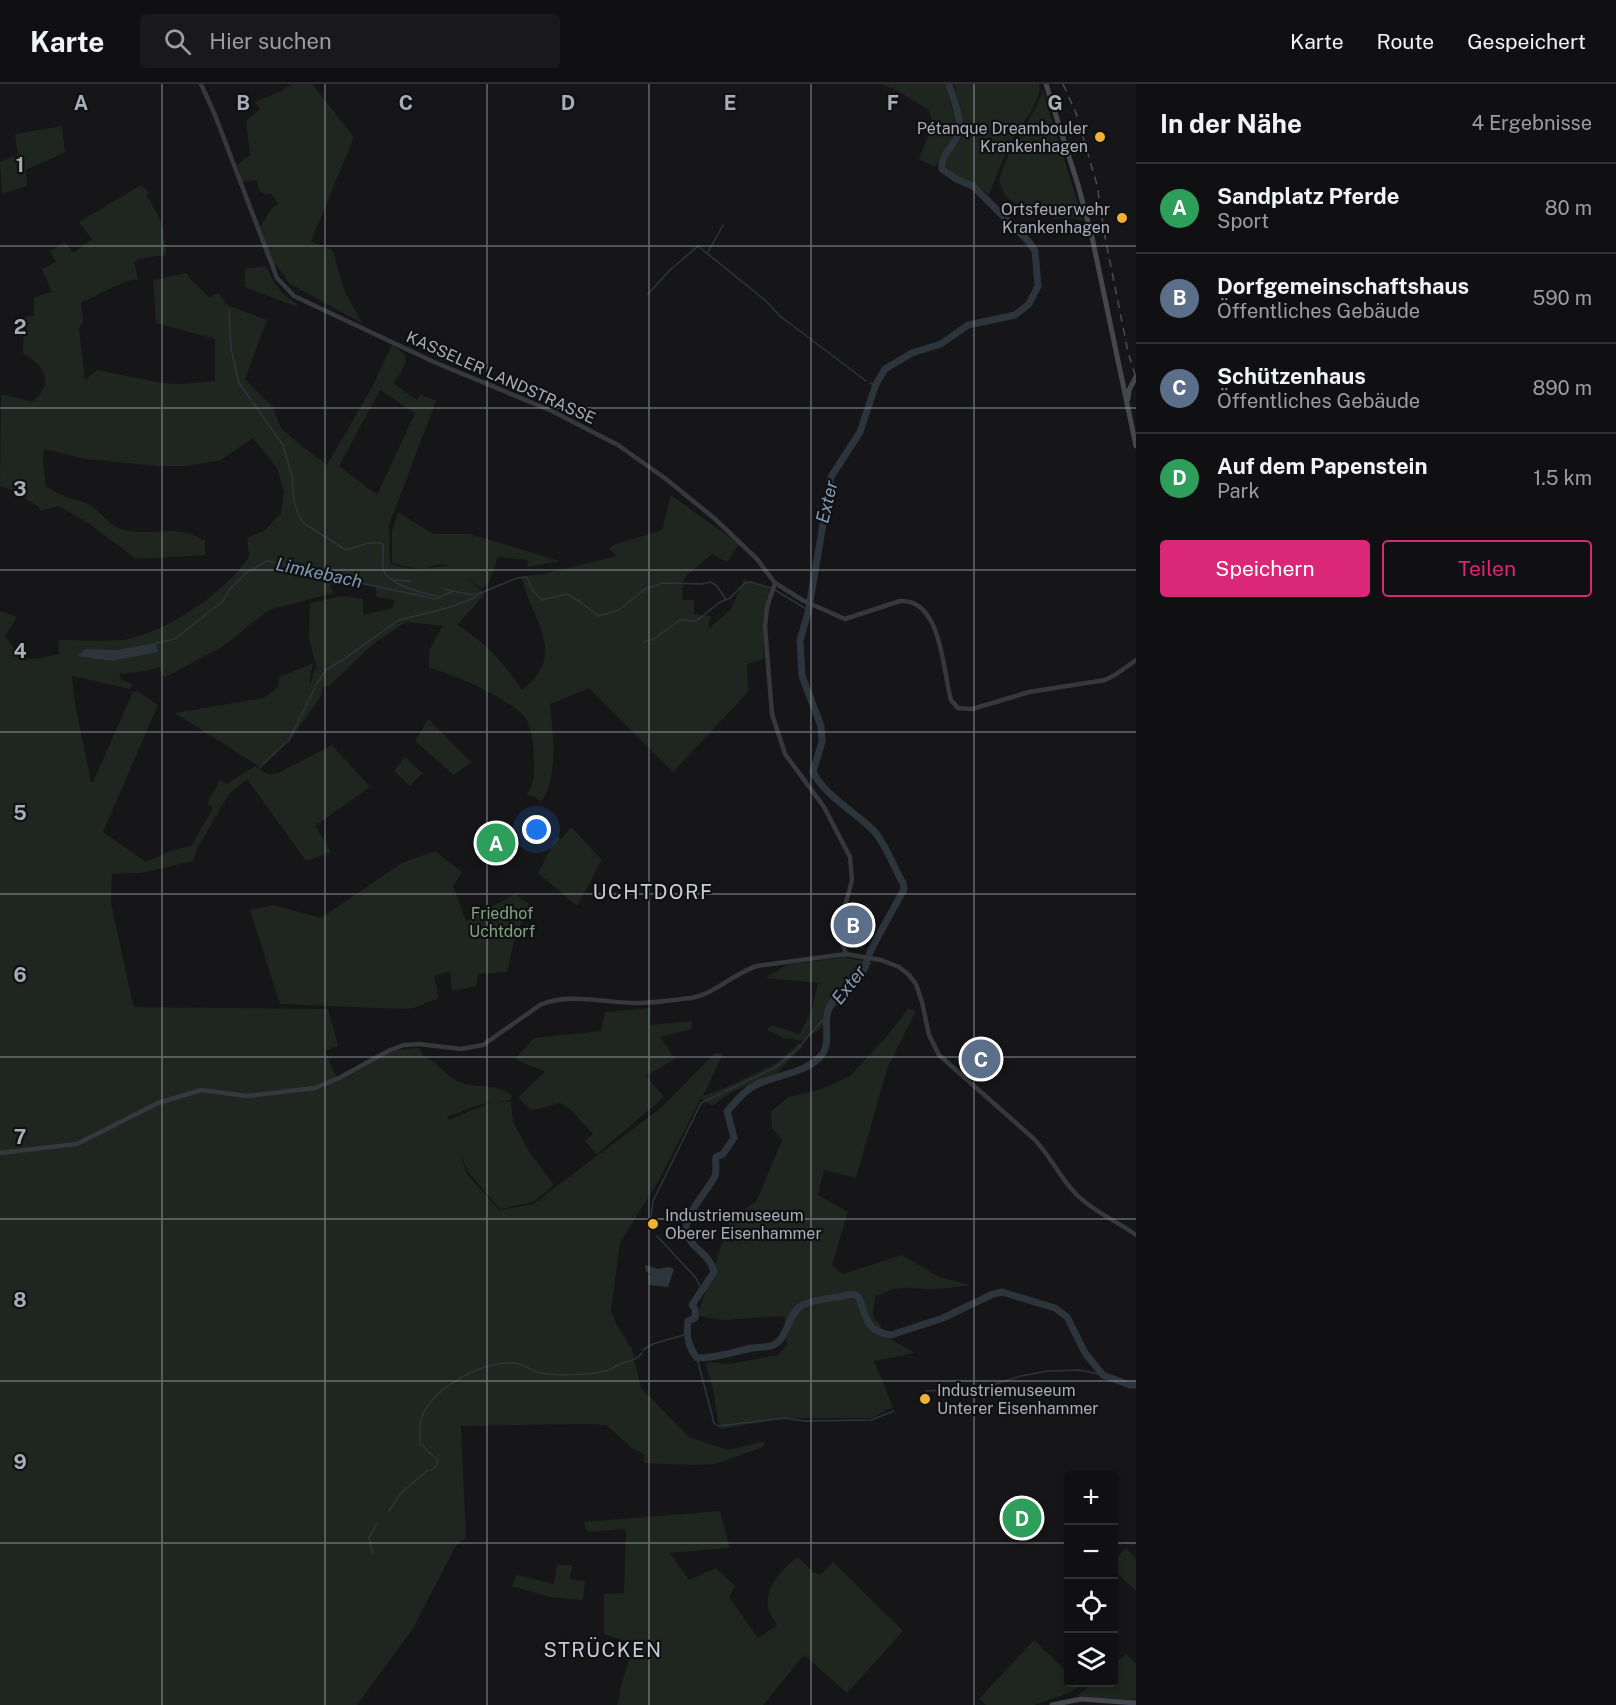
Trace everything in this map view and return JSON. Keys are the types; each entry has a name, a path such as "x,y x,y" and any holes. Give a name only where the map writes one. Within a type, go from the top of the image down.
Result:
{"main road":[{"path":"1046,84 1092,237 1136,446"},
{"path":"1127,403 1136,377"},
{"path":"1052,1705 1081,1699 1136,1703"}],"street":[{"name":"KASSELER LANDSTRASSE","path":"201,84 277,278 294,296 434,362 552,411 637,457 720,524 757,559 775,583 804,602 845,619 900,601 918,605 929,618 938,640 951,700 955,706 963,710 1029,692 1096,682 1115,675 1136,660"},
{"path":"1122,382 1136,377"},
{"path":"775,583 767,607 765,627 774,722 785,754 824,807 847,849 852,865 852,880 838,932 846,954"},
{"path":"0,1153 77,1144 158,1103 201,1090 247,1096 307,1090 339,1078 397,1047 415,1044 461,1049 483,1045 548,1001 573,999 636,1003 689,998 701,995 757,966 846,954 874,959 909,974 916,984 929,1035 939,1055 1045,1150 1077,1195 1095,1210 1136,1235"}],"green space":[{"path":"291,84 312,84 354,137 311,241 333,251 344,290 363,324 289,283 277,266 273,265 260,227 272,208 278,204 271,193 266,195 260,191 256,180 243,182 237,165 250,155 246,121 260,109 255,102"},
{"path":"882,84 946,84 956,132 935,167 919,159 933,124 929,110"},
{"path":"954,84 1039,84 1034,106 1011,142 989,195 975,184 954,174 945,164 946,159 964,134"},
{"path":"1043,91 1083,220 1053,219 1050,208 1022,211 1005,196 999,181 1013,146"},
{"path":"62,126 65,152 26,170 27,186 2,194 0,162 18,155 15,134"},
{"path":"141,185 149,193 146,195 161,224 166,255 138,259 134,262 138,279 122,283 81,302 83,321 79,329 85,380 97,370 162,383 215,381 215,339 156,323 153,280 187,273 189,278 209,297 219,293 227,305 267,320 245,379 273,407 281,428 327,465 372,387 392,345 399,349 405,362 393,383 417,400 420,394 436,401 389,525 390,563 413,569 449,566 440,564 417,568 392,562 392,531 398,512 433,534 470,534 560,561 527,567 528,560 498,557 488,585 481,588 467,577 485,594 457,625 493,653 522,690 536,676 543,662 545,649 543,635 521,576 539,575 617,556 609,549 613,545 662,530 671,495 739,544 727,562 712,554 684,578 682,600 694,600 694,614 711,616 708,629 731,609 744,579 770,590 763,619 764,659 747,664 748,692 673,772 589,688 550,704 553,768 547,792 541,802 526,794 532,784 534,764 532,735 526,719 509,704 481,688 429,668 429,650 443,626 406,622 373,644 330,685 323,687 321,696 289,742 288,740 260,767 175,713 264,698 278,687 279,677 313,663 309,683 311,683 314,670 317,669 309,638 310,603 342,596 363,599 363,615 393,608 394,600 377,597 375,586 360,584 336,575 330,587 334,593 269,610 222,647 164,678 159,667 120,674 119,678 132,684 130,689 72,676 75,704 91,782 93,782 133,692 137,691 158,705 103,832 146,862 170,851 191,846 213,808 207,804 220,780 227,784 255,766 268,774 278,773 332,745 370,787 315,826 331,852 306,861 247,779 229,794 197,849 193,861 141,873 112,874 111,903 133,1004 136,1007 328,1009 338,1046 325,1051 339,1079 393,1050 419,1048 423,1056 462,1083 507,1092 512,1096 510,1101 498,1101 511,1102 513,1122 530,1153 554,1185 533,1202 500,1209 468,1172 459,1149 467,1174 499,1210 533,1204 662,1107 715,1053 723,1054 703,1096 777,1063 799,1043 804,1046 776,1073 732,1092 712,1106 701,1098 659,1180 620,1243 611,1311 632,1349 641,1388 689,1437 728,1450 765,1441 763,1447 715,1464 643,1463 645,1455 633,1449 606,1425 461,1426 466,1538 455,1547 414,1627 357,1705 0,1705 0,611 17,617 5,636 22,656 33,659 59,654 58,640 121,640 161,627 195,608 239,570 249,557 247,538 265,530 281,513 284,492 277,468 253,438 221,460 187,466 157,466 85,459 44,449 46,487 66,497 82,501 96,509 118,528 139,532 183,532 205,541 205,555 136,559 88,523 59,506 40,511 39,507 0,486 1,394 32,402 44,388 45,382 42,370 23,353 24,317 34,316 34,297 52,292 42,269 56,262 50,251 65,242 73,253 92,239 79,222","holes":["380,390 415,413 377,495 339,466","495,1101 449,1120 447,1117"]},
{"path":"266,266 282,293 298,305 297,307 245,287 245,269"},
{"path":"428,719 471,762 454,775 415,741"},
{"path":"405,757 422,773 410,786 394,771"},
{"path":"571,827 602,860 577,906 538,873 557,836 561,839"},
{"name":"Friedhof Uchtdorf","path":"435,851 462,872 453,886 466,921 515,894 529,904 514,941 507,972 478,974 476,986 452,991 450,971 434,976 439,998 414,1008 280,1004 250,910 273,905 321,918 402,863"},
{"path":"843,923 871,930 863,950 847,947 842,931"},
{"path":"844,957 872,963 857,987 833,1009 820,1029 803,1041 784,1038 767,1030 771,1025 799,1034 811,1013 818,983 766,978 786,965"},
{"path":"651,1008 650,1025 691,1021 692,1029 660,1037 675,1059 646,1076 664,1097 597,1154 585,1141 593,1134 572,1111 560,1103 531,1111 518,1097 545,1072 515,1059 534,1038 601,1031 605,1012"},
{"path":"908,1009 916,1011 887,1069 856,1178 824,1170 818,1195 848,1212 832,1265 843,1274 902,1255 939,1277 971,1285 937,1289 898,1288 875,1297 873,1316 890,1339 915,1353 874,1361 893,1407 872,1418 786,1418 721,1429 706,1364 710,1362 729,1364 778,1355 787,1345 784,1316 724,1320 697,1316 731,1217 756,1202 782,1140 772,1128 771,1111 789,1097 822,1089 850,1076"},
{"path":"720,1511 730,1548 670,1553 689,1580 716,1568 735,1586 729,1597 758,1638 777,1625 770,1615 769,1593 776,1579 798,1557 814,1573 821,1574 833,1562 903,1631 847,1693 804,1655 763,1705 617,1705 623,1678 635,1644 604,1634 604,1594 624,1593 626,1529 587,1532 584,1522"},
{"path":"1126,1548 1136,1558 1136,1591 1118,1574 1118,1557"},
{"path":"557,1565 572,1565 570,1579 585,1581 583,1600 550,1597 512,1586 516,1575 554,1584"},
{"path":"1034,1640 1064,1669 1064,1687 1078,1687 1071,1692 1034,1705 986,1705 979,1699"},
{"path":"1126,1654 1136,1664 1136,1700 1077,1696 1087,1687 1118,1687 1118,1661"}],"shaded area":[{"path":"156,643 158,652 112,661 77,656 86,649 116,650"},
{"path":"645,1265 658,1269 668,1267 674,1269 668,1287 649,1285 648,1276 651,1274 646,1271"}],"waterway":[{"name":"Exter","path":"949,84 960,126 958,136 944,158 942,169 956,179 973,186 1029,242 1035,251 1038,286 1029,304 1015,315 968,325 941,344 912,353 885,369 876,384 860,432 831,477 808,613 800,640 802,676 821,726 822,742 813,772 832,796 877,835 904,889 871,950 860,977 836,998 829,1008 824,1052 807,1067 753,1086 727,1111 734,1138 723,1154 716,1157 715,1176 691,1212 686,1227 689,1239 712,1265 714,1272 692,1305 695,1309 695,1318 688,1321 688,1336 697,1358 770,1346 782,1338 794,1314 801,1306 812,1301 851,1294 858,1296 871,1326 882,1333 891,1335 943,1318 1002,1292 1055,1308 1067,1317 1085,1353 1103,1375 1136,1385"},
{"path":"708,252 723,225"},
{"path":"648,294 670,270 698,246 766,301 780,316 866,381"},
{"path":"229,311 231,349 239,383 283,445 292,476 294,502 302,522 346,550 369,543 383,544 383,568 391,579 407,588 441,597"},
{"name":"Exter","path":"870,383 876,386"},
{"name":"Limkebach","path":"156,643 175,639 223,601 229,590 246,573 267,561 343,576 360,583 436,599 453,591 473,595"},
{"name":"Limkebach","path":"476,595 517,578 527,577 533,591 542,600 567,594 598,616 619,610 645,589 662,583 702,584 710,582 716,585"},
{"path":"393,580 411,581"},
{"name":"Limkebach","path":"644,642 654,639 680,620 695,621 720,602 730,598 745,583 751,582 770,588"},
{"path":"717,586 726,600"},
{"name":"Limkebach","path":"444,589 452,591"},
{"path":"775,590 808,610"},
{"path":"316,685 326,670 399,620 451,607 476,597"},
{"path":"260,767 289,740 315,688"},
{"path":"652,1229 648,1223 651,1218 653,1201 701,1103 776,1067 797,1049 828,1014"},
{"path":"657,1236 696,1278 701,1288"},
{"path":"643,1350 653,1344 687,1334"},
{"path":"433,1456 420,1443 421,1420 426,1408 435,1397 462,1377 492,1365 507,1363 520,1364 548,1374 574,1375 608,1371 642,1353"},
{"path":"697,1358 714,1423 718,1426 785,1418 804,1421 871,1420 894,1411"},
{"path":"926,1391 950,1390 967,1393 1021,1376 1048,1371 1080,1370 1103,1375"},
{"path":"431,1470 438,1461 435,1457"},
{"path":"389,1511 401,1493 428,1470"},
{"path":"373,1554 369,1538 377,1523"}],"railway":[{"path":"1063,84 1076,113 1097,185 1128,352 1136,378"}],"place":[{"name":"Pétanque Dreambouler Krankenhagen","path":"1100,137"},
{"name":"Ortsfeuerwehr Krankenhagen","path":"1122,218"},
{"name":"Sandplatz Pferde","path":"496,843"},
{"name":"Dorfgemeinschaftshaus","path":"853,925"},
{"name":"Schützenhaus","path":"981,1059"},
{"name":"Industriemuseeum Oberer Eisenhammer","path":"653,1224"},
{"name":"Industriemuseeum Unterer Eisenhammer","path":"925,1399"},
{"name":"Auf dem Papenstein","path":"1022,1518"}],"district":[{"name":"UCHTDORF","path":"653,892"},
{"name":"STRÜCKEN","path":"603,1650"}]}
